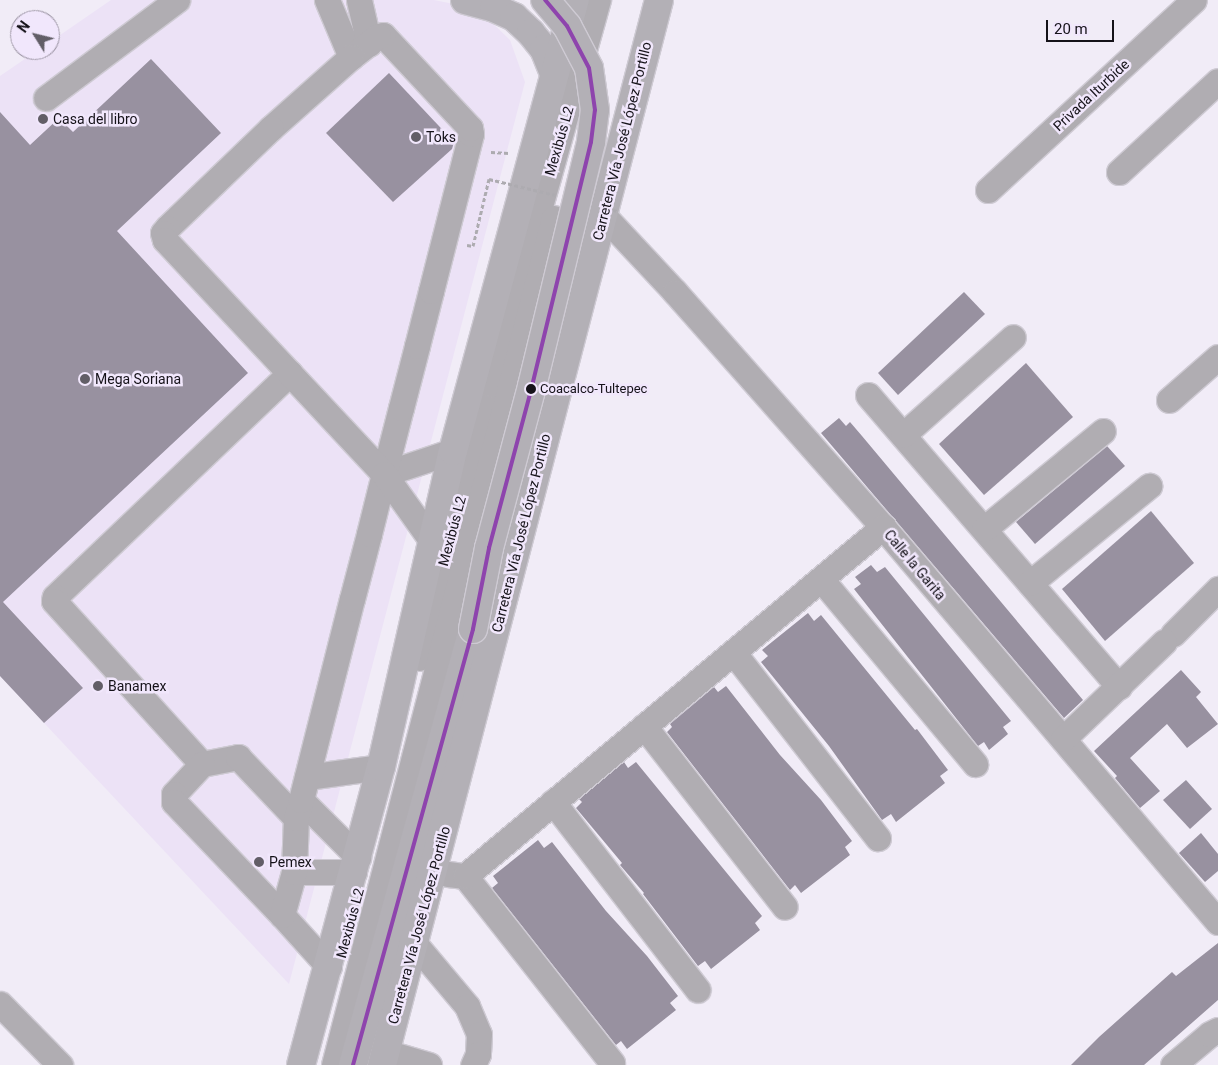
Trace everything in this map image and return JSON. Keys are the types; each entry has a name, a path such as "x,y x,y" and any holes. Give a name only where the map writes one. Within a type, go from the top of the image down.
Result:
{"main road":[{"path":"465,0 494,8 514,17 531,32 544,49 554,74"},
{"path":"353,1065 473,629 489,548 534,377 591,142 594,110 589,68 567,26 545,0"},
{"path":"301,1065 329,967 381,767 431,540 453,450 575,0"},
{"name":"Carretera Vía José López Portillo","path":"384,1059 659,0"}],"street":[{"path":"46,98 177,0"},
{"path":"327,0 360,51"},
{"path":"359,0 360,51"},
{"name":"Mexibús L2","path":"314,1065 490,384 598,0"},
{"name":"Mexibús L2","path":"334,1065 593,70 613,0"},
{"name":"Privada Iturbide","path":"988,190 1194,0"},
{"path":"282,915 294,872 301,798 384,474 468,148 471,134 470,128 388,38 383,35 378,36 271,128 166,228 163,234 165,240 384,474 431,540"},
{"path":"1119,172 1218,81"},
{"name":"Calle la Garita","path":"603,214 675,292 883,528 1218,922"},
{"path":"903,435 1013,337"},
{"path":"1169,400 1218,356"},
{"path":"202,764 56,605 55,598 290,373"},
{"path":"868,395 1119,687"},
{"path":"984,529 1102,432"},
{"path":"384,474 453,450"},
{"path":"1030,583 1149,486"},
{"path":"433,873 465,876 883,528"},
{"path":"821,579 975,764"},
{"path":"1063,739 1119,687 1218,589"},
{"path":"733,652 878,838"},
{"path":"644,726 785,907"},
{"path":"329,967 174,802 174,794 202,764 238,757 301,798 356,864"},
{"path":"301,798 381,767"},
{"path":"553,802 698,990"},
{"path":"294,872 356,864"},
{"path":"465,876 612,1063"},
{"path":"415,944 467,1006 480,1034 478,1054 473,1065"},
{"path":"0,1004 60,1065"},
{"path":"1173,1065 1210,1034 1218,1030"},
{"path":"384,1059 429,1065"}],"path":[{"path":"468,148 533,155"}],"shaded area":[{"path":"111,0 434,0 478,9 510,40 525,82 289,984 0,676 0,76 23,60 60,60 60,35"}],"building":[{"name":"Mega Soriana","path":"151,59 221,133 117,231 248,373 3,602 83,688 44,723 0,676 0,112 30,145 59,118 73,132"},
{"path":"389,73 454,142 452,149 393,202 326,133"},
{"path":"964,292 985,314 898,395 878,373"},
{"path":"1026,363 1073,417 984,495 939,444"},
{"path":"839,418 846,426 850,422 1083,700 1064,718 821,433"},
{"path":"1107,446 1125,466 1035,544 1016,522"},
{"path":"1151,511 1194,563 1105,641 1062,589"},
{"path":"871,565 877,572 885,567 1011,721 1003,727 1008,734 989,750 984,742 978,746 854,589 861,584 855,577"},
{"path":"808,613 814,621 821,615 915,730 917,729 948,770 940,776 945,783 896,822 891,814 882,820 829,746 761,662 768,656 762,650"},
{"path":"1181,670 1201,692 1196,697 1218,724 1187,748 1167,724 1130,758 1160,791 1140,808 1115,778 1117,776 1094,751"},
{"path":"726,686 780,755 821,800 852,841 845,847 850,855 801,893 795,885 790,890 667,732 672,727 670,724 714,687 718,692"},
{"path":"624,762 628,768 636,762 762,916 755,923 760,930 711,969 705,961 698,966 644,893 620,865 622,863 576,808 582,802 579,799"},
{"path":"1186,780 1212,809 1190,829 1163,800"},
{"path":"1201,833 1218,854 1218,871 1205,882 1179,853"},
{"path":"538,840 544,848 552,842 606,911 647,956 678,996 670,1003 676,1010 627,1049 621,1041 616,1045 492,888 498,883 493,876"},
{"path":"1218,943 1218,1000 1144,1065 1071,1065 1099,1037 1172,972 1176,976"}],"transit line":[{"path":"353,1065 473,629 489,548 532,386 591,142 595,110 589,68 567,26 545,0"}],"place":[{"name":"Casa del libro","path":"43,119"},
{"name":"Toks","path":"416,137"},
{"name":"Mega Soriana","path":"85,379"},
{"name":"Coacalco-Tultepec","path":"531,389"},
{"name":"Banamex","path":"98,686"},
{"name":"Pemex","path":"259,862"}]}
